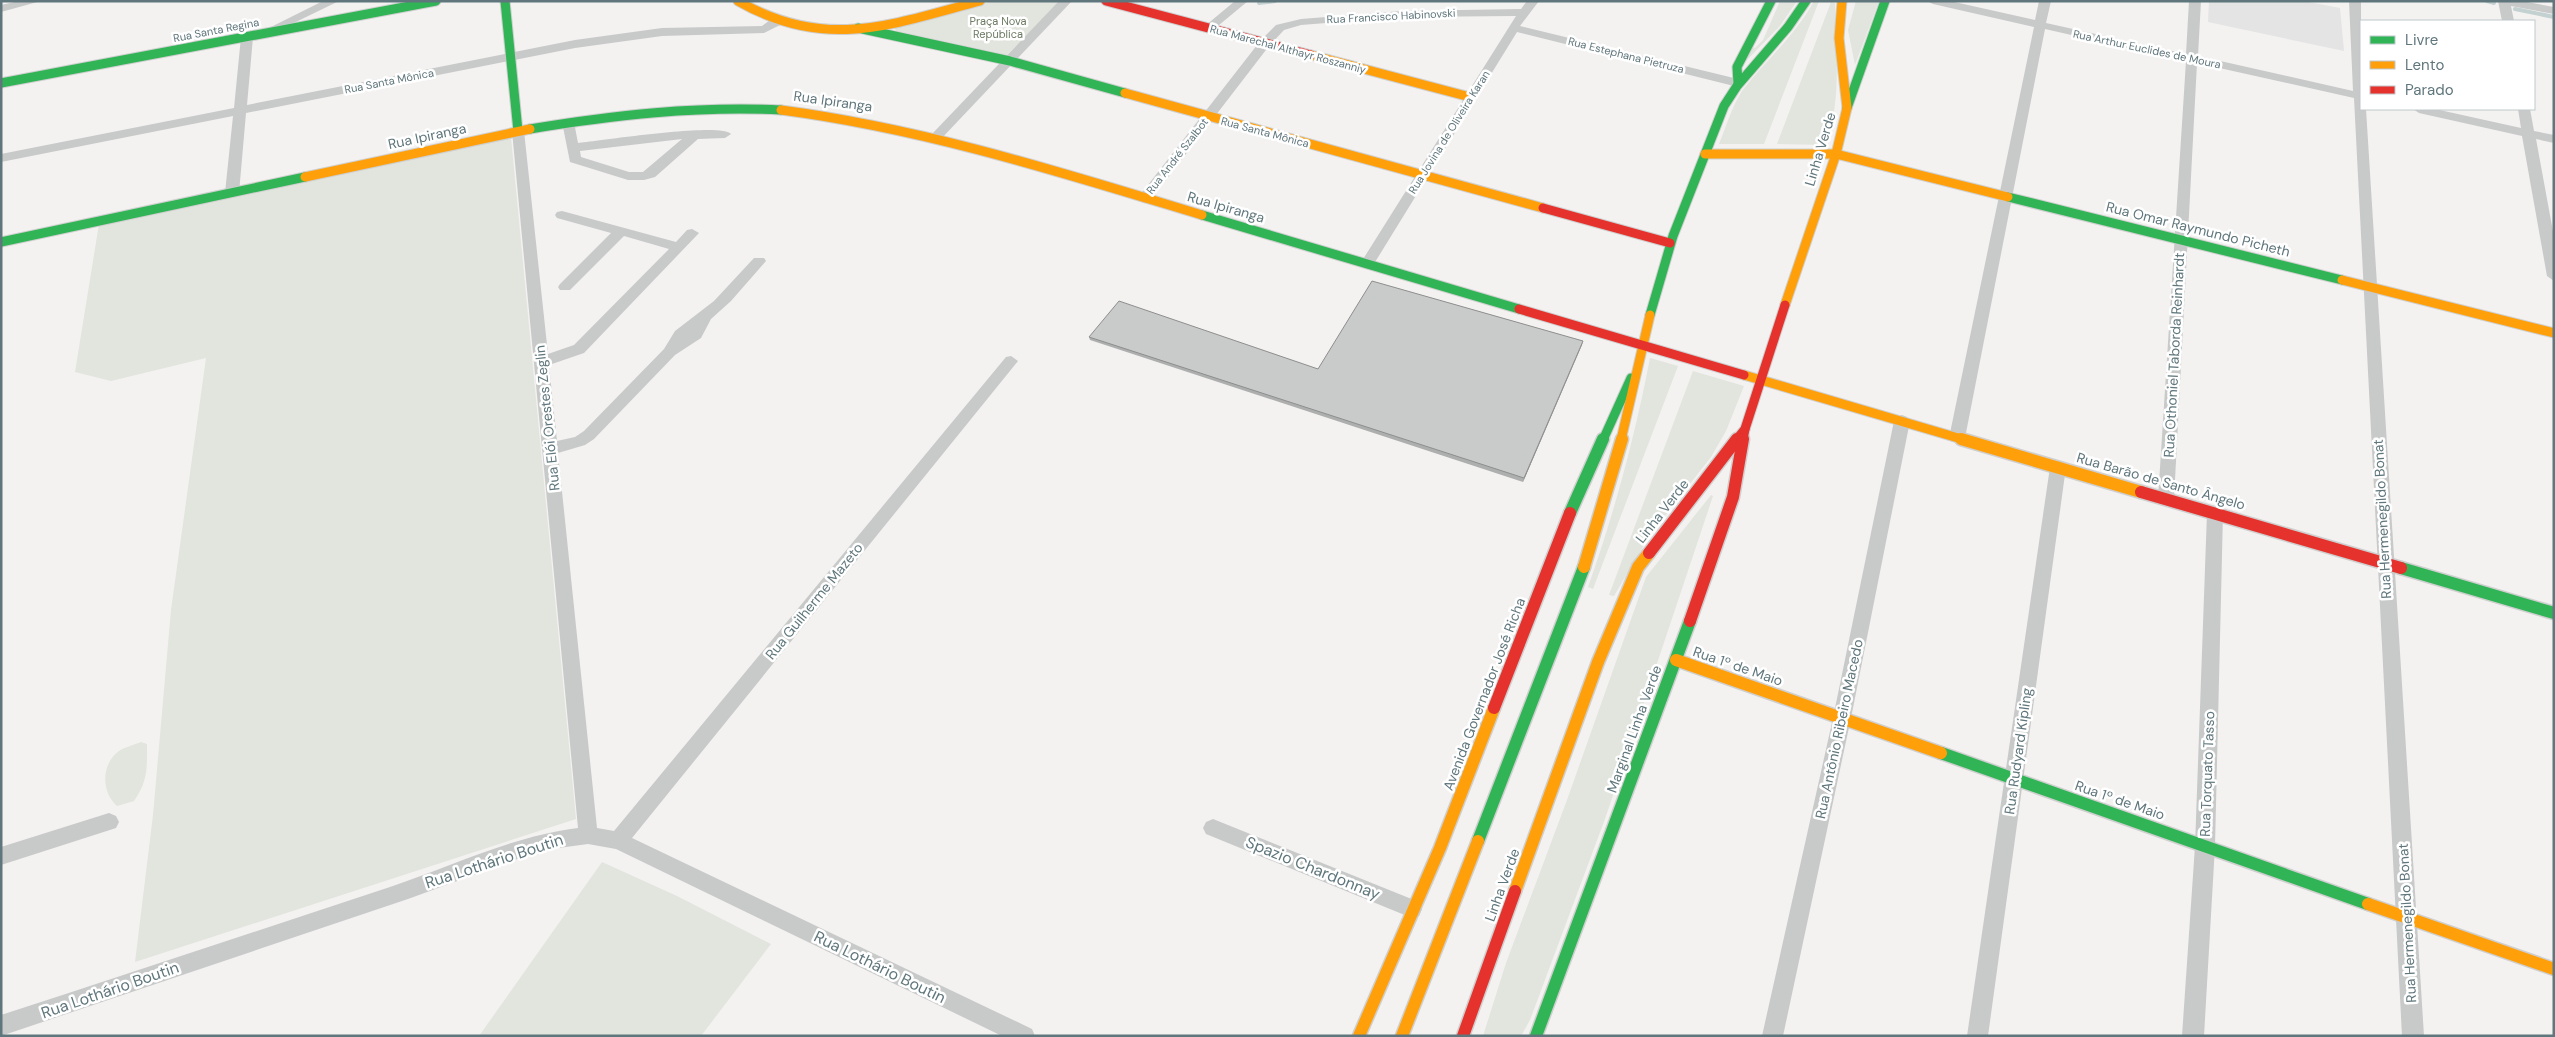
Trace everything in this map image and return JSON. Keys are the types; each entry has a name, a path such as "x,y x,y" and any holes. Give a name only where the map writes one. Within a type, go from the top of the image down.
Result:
{"main road":[{"path":"293,24 436,1"},
{"name":"Rua Elói Orestes Zeglin","path":"505,1 518,132"},
{"path":"738,1 774,20 799,28 831,30 858,28 980,1"},
{"name":"Rua Marechal Althayr Roszanniy","path":"1106,1 1470,97"},
{"path":"1738,83 1737,67 1771,1"},
{"path":"1402,1036 1582,574 1630,414 1642,345 1656,284 1670,243 1726,102 1738,83 1786,32 1806,1"},
{"name":"Linha Verde","path":"1463,1036 1598,662 1638,567 1745,428 1759,379 1836,154 1848,108 1838,38 1842,1"},
{"path":"1848,108 1885,1"},
{"name":"Rua Santa Mônica","path":"858,28 1010,61 1670,243"},
{"name":"Rua Santa Regina","path":"1,83 262,34"},
{"name":"Rua Ipiranga","path":"1,242 568,122 658,110 759,108 855,118 936,137 1759,379"},
{"name":"Rua Omar Raymundo Picheth","path":"1705,154 1836,154 2554,333"},
{"name":"Avenida Governador José Richa","path":"1359,1036 1464,788 1554,552 1611,420 1639,364"},
{"name":"Rua Barão de Santo Ângelo","path":"1759,379 2554,613"},
{"name":"Marginal Linha Verde","path":"1536,1036 1676,660 1732,497 1745,428"},
{"name":"Rua 1º de Maio","path":"1676,660 2554,969"}],"street":[{"path":"1,9 35,1"},
{"path":"262,34 293,24 315,5 333,1"},
{"path":"936,137 1066,1"},
{"path":"1209,28 1242,1"},
{"path":"1380,16 1393,1"},
{"name":"Rua Jovina de Oliveira Karan","path":"1367,264 1470,97 1524,12 1534,1"},
{"name":"Rua Arthur Euclides de Moura","path":"1933,1 2360,96"},
{"path":"1957,438 2045,1"},
{"name":"Rua Othoniel Taborda Reinhardt","path":"2166,499 2195,1"},
{"name":"Rua Hermenegildo Bonat","path":"2355,2 2360,96"},
{"path":"2508,20 2504,2 2554,11"},
{"name":"Rua Francisco Habinovski","path":"1265,43 1280,27 1292,23 1380,16 1524,12"},
{"name":"Rua Santa Mônica","path":"1,158 511,56 634,35 702,30 761,29 772,26 774,20"},
{"name":"Rua Estephana Pietruza","path":"1514,28 1738,83"},
{"path":"232,193 247,37"},
{"name":"Rua André Szalbot","path":"1144,198 1265,43"},
{"name":"Rua Hermenegildo Bonat","path":"2361,110 2369,287 2413,1036"},
{"path":"2423,110 2554,139"},
{"path":"2524,110 2554,276"},
{"path":"568,122 575,159 628,176 655,178 696,134"},
{"name":"Rua Elói Orestes Zeglin","path":"518,132 588,834"},
{"path":"573,148 639,138 725,134"},
{"path":"562,215 678,247"},
{"path":"565,287 621,231"},
{"path":"541,362 569,355 579,350 692,233"},
{"path":"550,449 586,438 670,351 696,334 705,316 759,261"},
{"name":"Rua Guilherme Mazeto","path":"618,841 1011,361"},
{"name":"Rua Antônio Ribeiro Macedo","path":"1772,1036 1842,718 1902,421"},
{"name":"Rua Rudyard Kipling","path":"1977,1036 2058,467"},
{"name":"Rua Torquato Tasso","path":"2193,1036 2204,846 2214,513"},
{"path":"1,856 109,822"},
{"name":"Spazio Chardonnay","path":"1213,828 1412,909"},
{"name":"Rua Lothário Boutin","path":"1,1026 399,893 523,848 559,838 588,834 618,841 1024,1036"}],"shaded area":[{"path":"2209,1 2303,1 2340,8 2344,51 2208,22"}],"green space":[{"name":"Praça Nova República","path":"993,1 1061,1 1007,55 896,31 895,28 897,25"},
{"path":"1780,1 1797,1 1780,26 1745,62 1750,46 1755,48 1763,40"},
{"path":"1814,1 1819,1 1764,144 1719,144 1738,97 1789,37"},
{"path":"1856,1 1879,1 1855,65 1848,30"},
{"path":"1831,2 1835,3 1837,75 1831,128 1825,145 1777,144"},
{"path":"511,137 576,819 135,962 153,815 171,610 206,358 111,381 75,372 99,224"},
{"path":"1650,358 1678,366 1593,589 1588,587 1624,473"},
{"path":"1693,371 1744,386 1726,431 1711,457 1650,535 1614,596 1609,595"},
{"path":"1711,495 1713,496 1605,819 1530,1020 1521,1036 1483,1036 1506,963 1567,800 1646,577"},
{"path":"141,742 147,744 147,767 142,787 134,801 117,806 108,793 105,778 106,770 113,757 119,751"},
{"path":"602,862 677,896 771,944 701,1036 479,1036"}],"building":[{"path":"1372,281 1583,341 1524,478 1089,337 1119,301 1318,369"}],"waterway":[{"path":"1259,3 1275,1"},
{"path":"2487,1 2494,3"},
{"path":"2515,9 2554,17"}],"traffic: fast":[{"path":"1,83 436,1"},
{"path":"505,1 518,131"},
{"path":"1738,83 1737,67 1771,1"},
{"path":"1650,315 1660,275 1673,236 1724,106 1746,74 1788,27 1806,1"},
{"path":"1847,108 1885,1"},
{"path":"858,28 1010,61 1125,93"},
{"path":"530,129 623,115 686,109 749,108 781,110"},
{"path":"1,242 305,177"},
{"path":"2008,197 2342,280"},
{"path":"1202,215 1519,309"},
{"path":"1570,513 1631,378"},
{"path":"1478,841 1584,567"},
{"path":"2401,568 2554,613"},
{"path":"1536,1036 1690,621"},
{"path":"1941,753 2368,904"}],"traffic: slow":[{"path":"738,1 764,15 790,25 838,30 886,25 980,1"},
{"path":"1785,305 1836,154 1847,108 1839,38 1842,1"},
{"path":"1311,55 1470,97"},
{"path":"1125,93 1543,208"},
{"path":"781,110 835,117 941,139 1046,168 1202,215"},
{"path":"305,177 530,129"},
{"path":"1705,154 1836,154 2008,197"},
{"path":"2342,280 2554,333"},
{"path":"1584,567 1629,414 1650,315"},
{"path":"1744,375 2141,492"},
{"path":"1515,891 1598,662 1638,567 1649,553"},
{"path":"1676,660 1941,753"},
{"path":"1359,1036 1440,848 1494,708"},
{"path":"1402,1036 1478,841"},
{"path":"2368,904 2554,969"}],"traffic: jam":[{"path":"1106,1 1311,55"},
{"path":"1543,208 1670,243"},
{"path":"1649,553 1745,429 1785,305"},
{"path":"1519,309 1744,375"},
{"path":"1690,621 1733,497 1745,429"},
{"path":"2141,492 2401,568"},
{"path":"1494,708 1570,513"},
{"path":"1463,1036 1515,891"}]}
